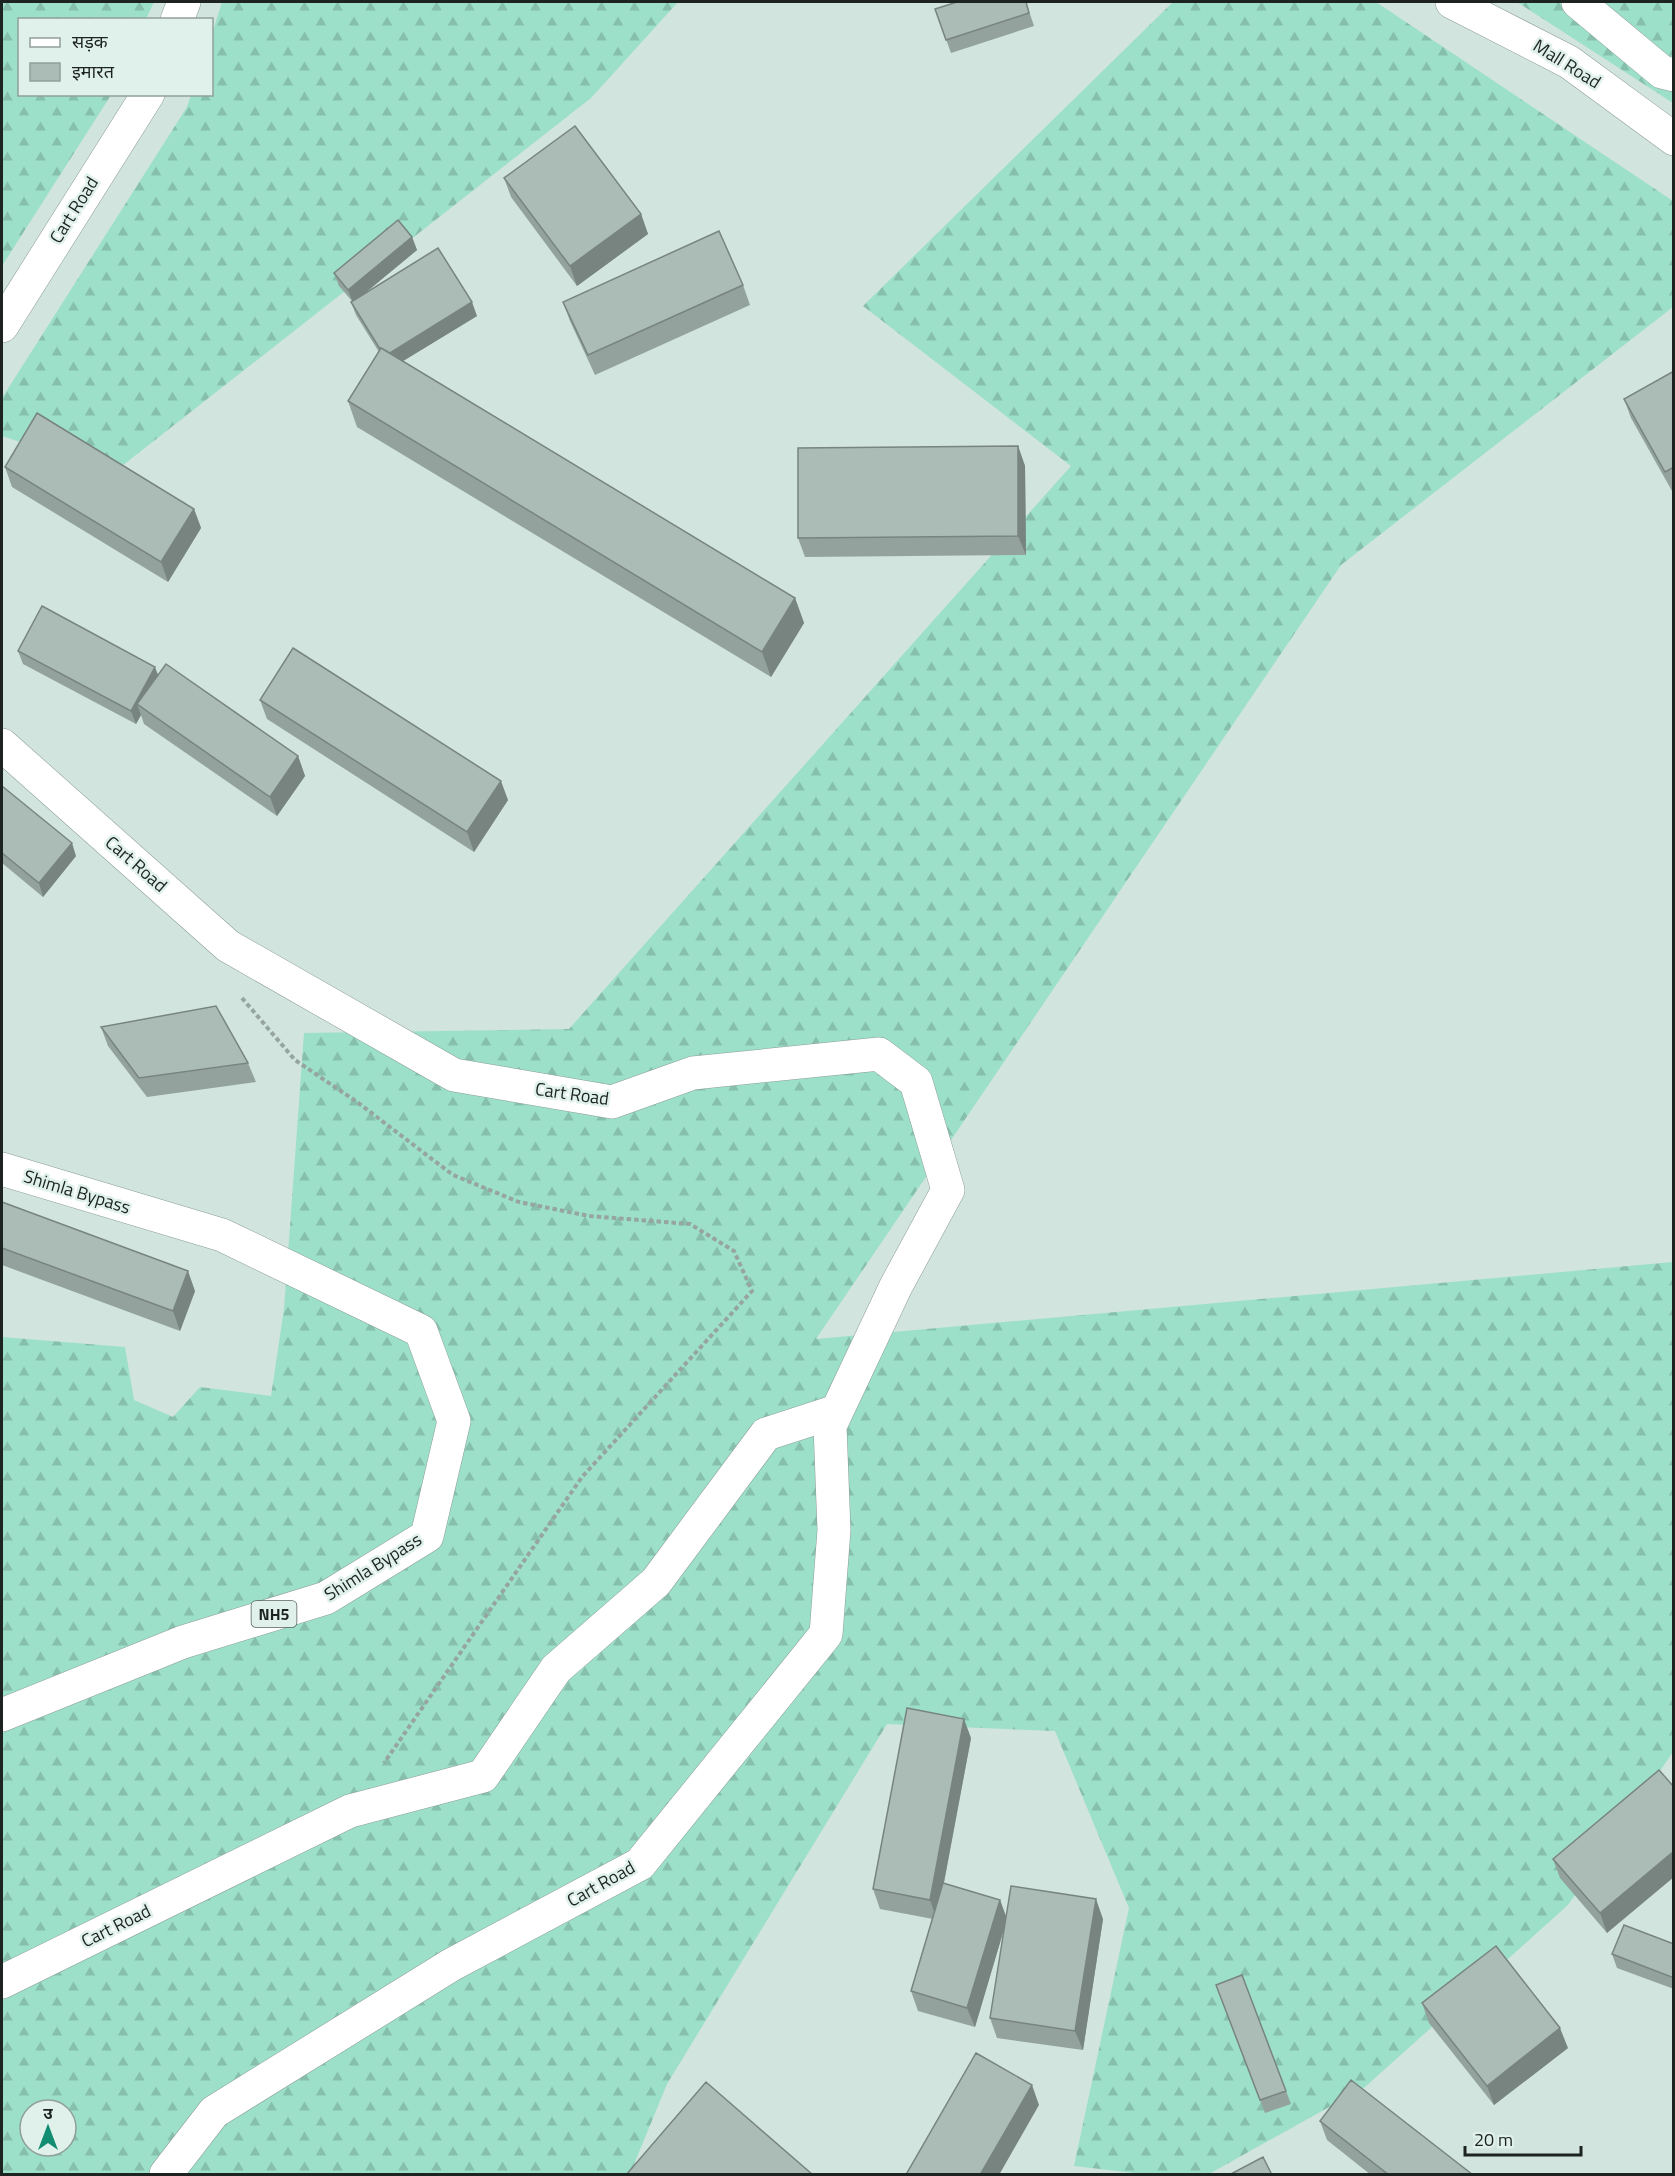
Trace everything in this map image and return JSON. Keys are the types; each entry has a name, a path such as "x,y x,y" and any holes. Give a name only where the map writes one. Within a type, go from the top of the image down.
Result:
{"main road":[{"path":"178,18 184,2"},
{"name":"Mall Road","path":"1452,2 1569,62 1674,139"},
{"path":"1578,2 1662,72 1674,75"},
{"name":"Cart Road","path":"2,326 147,96"},
{"name":"Cart Road","path":"2,745 228,946 454,1076 612,1102 693,1073 879,1054 916,1082 948,1190 896,1286 830,1426 834,1530 826,1634 640,1864 451,1965 214,2112 166,2175"},
{"name":"Shimla Bypass","path":"2,1169 222,1235 421,1331 454,1421 427,1536 326,1598 183,1642 2,1715"},
{"name":"Cart Road","path":"2,1982 350,1811 483,1776 556,1669 656,1582 766,1434 837,1411"}],"path":[{"path":"241,996 295,1060 357,1102 453,1175 519,1202 589,1216 690,1224 734,1251 752,1291 582,1477 350,1811"}],"green space":[{"path":"2,2 154,2 146,18 18,18 18,96 110,96 2,266"},
{"path":"222,2 678,2 591,98 113,473 2,436 2,398 187,107 191,96 213,96 213,31"},
{"path":"1173,2 1376,2 1673,201 1673,307 1341,565 816,1339 1673,1262 1673,1752 1568,1905 1365,2087 1209,2174 1143,2174 1074,2166 1129,1908 1055,1731 887,1724 667,2084 630,2174 2,2174 2,1337 125,1347 134,1400 173,1417 200,1387 271,1396 284,1309 304,1033 569,1029 1071,466 863,306"},
{"path":"1517,2 1673,2 1673,103"}],"building":[{"path":"957,2 1026,2 1029,13 946,40 935,9"},
{"path":"575,126 641,214 570,266 504,178"},
{"path":"398,220 412,237 348,290 334,273"},
{"path":"719,231 743,285 588,355 563,302"},
{"path":"438,248 472,302 390,353 380,349 351,302"},
{"path":"381,348 795,598 762,652 348,401"},
{"path":"1674,371 1674,467 1665,472 1624,399"},
{"path":"37,413 194,509 161,562 5,467"},
{"path":"1018,446 1018,536 798,538 798,448"},
{"path":"42,606 155,667 131,711 18,651"},
{"path":"293,648 501,781 467,832 260,700"},
{"path":"166,664 298,756 270,797 137,704"},
{"path":"2,786 72,843 39,883 2,853"},
{"path":"216,1006 248,1063 139,1078 101,1027"},
{"path":"2,1202 188,1271 173,1311 2,1248"},
{"path":"907,1708 964,1719 930,1900 873,1889"},
{"path":"1659,1770 1674,1787 1674,1851 1600,1913 1553,1859"},
{"path":"943,1883 1000,1900 967,2008 911,1991"},
{"path":"1011,1886 1096,1899 1075,2031 990,2018"},
{"path":"1624,1925 1674,1944 1674,1978 1612,1954"},
{"path":"1496,1946 1560,2028 1487,2086 1422,2003"},
{"path":"1242,1975 1286,2091 1260,2100 1216,1985"},
{"path":"976,2053 1032,2085 980,2175 909,2175 907,2173"},
{"path":"1351,2080 1473,2175 1389,2175 1320,2121"},
{"path":"706,2082 813,2175 626,2175"},
{"path":"1263,2157 1272,2175 1229,2175"}]}
